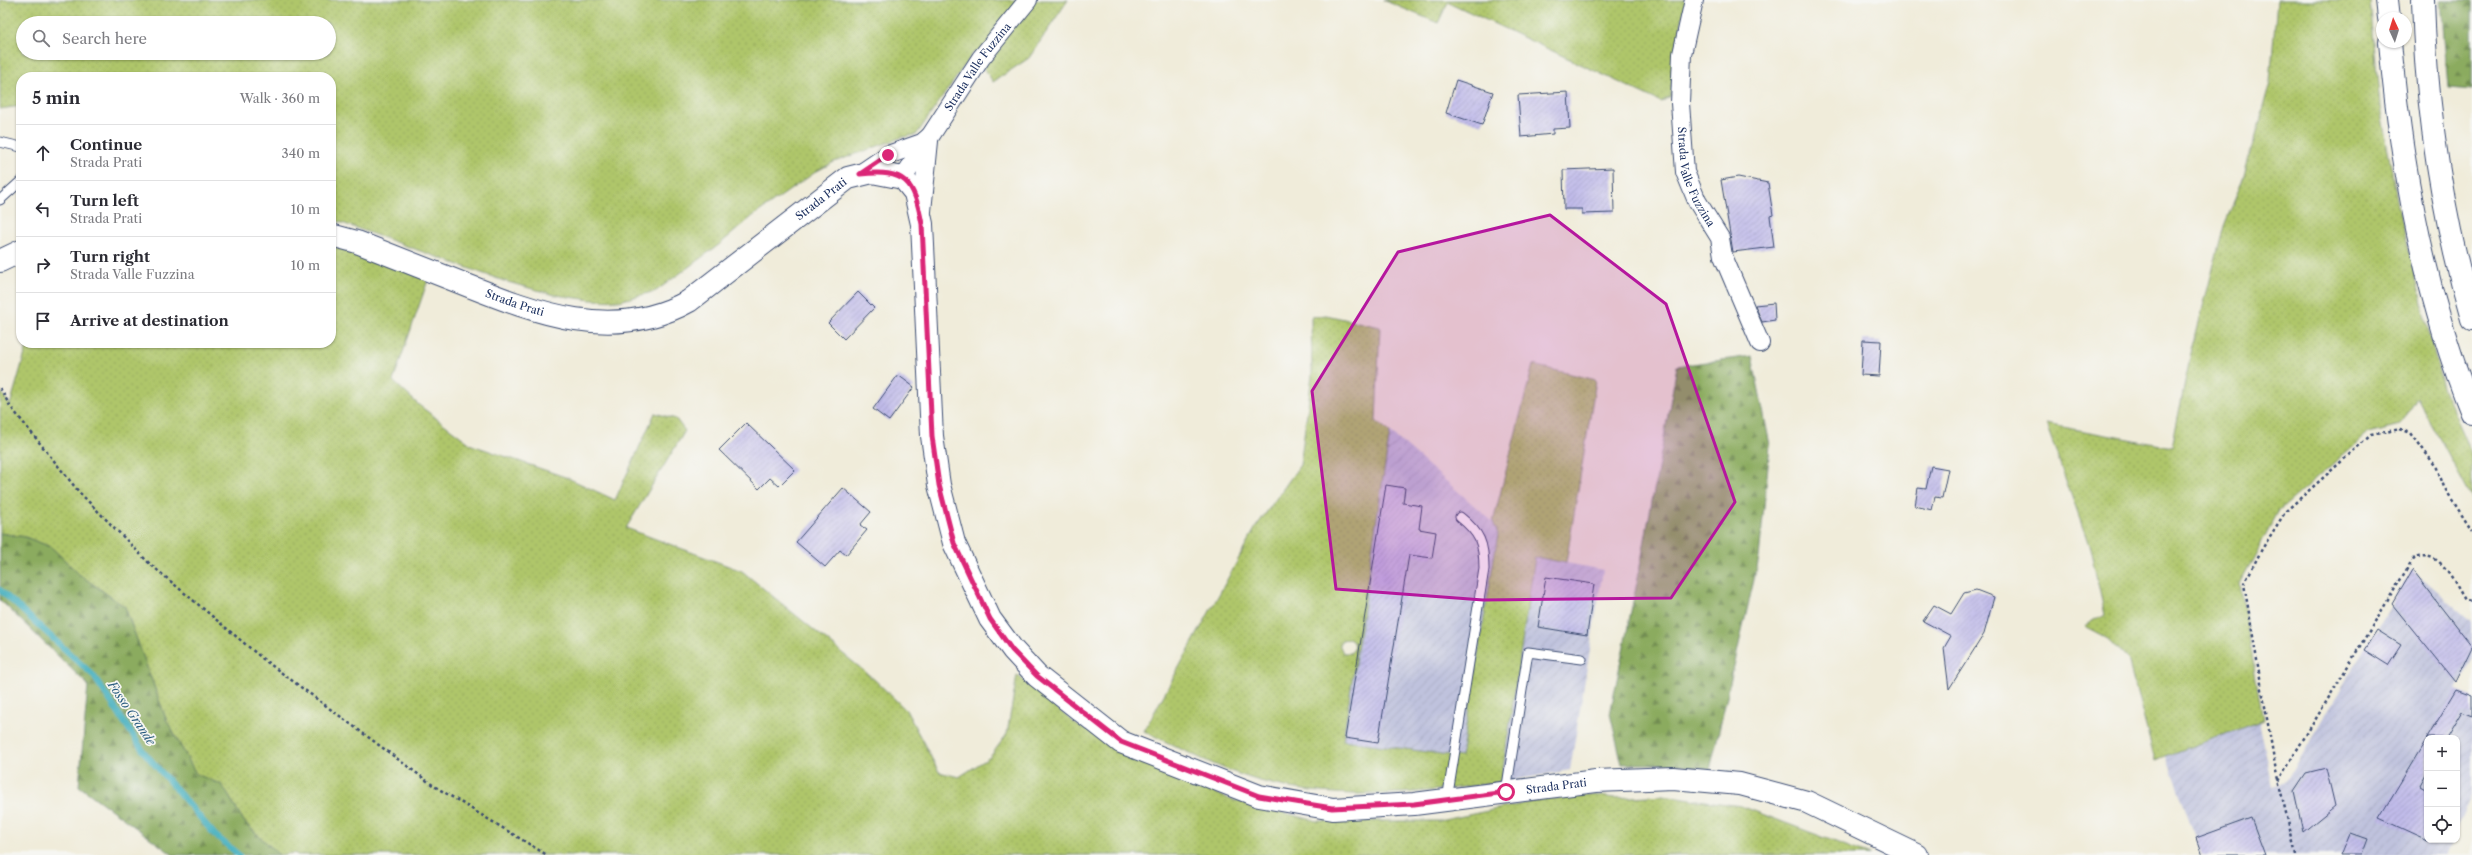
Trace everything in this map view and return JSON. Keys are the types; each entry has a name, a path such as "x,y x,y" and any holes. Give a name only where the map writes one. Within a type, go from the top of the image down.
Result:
{"main road":[{"path":"2387,0 2388,12"},
{"path":"2423,0 2427,80 2442,191 2472,319"},
{"path":"2391,48 2403,144 2421,246 2445,336 2472,413"},
{"name":"Strada Prati","path":"336,236 357,242 529,310 564,318 621,322 674,310 689,301 831,189 848,178 860,174 888,174 903,178 915,193 922,224 932,436 939,485 954,543 990,619 1012,650 1037,676 1121,742 1259,796 1332,808 1414,804 1596,781 1673,778 1740,784 1807,802 1917,855"},
{"path":"0,261 16,253"}],"street":[{"name":"Strada Valle Fuzzina","path":"903,178 981,58 1028,0"},
{"name":"Strada Valle Fuzzina","path":"1694,0 1682,54 1681,138 1686,172 1697,201 1720,238 1723,256 1760,344"},
{"name":"Strada Valle Fuzzina","path":"860,174 888,155 922,143 930,136"},
{"name":"Strada Valle Fuzzina","path":"922,224 924,181 930,136"}],"lane":[{"path":"0,142 16,146"},
{"path":"0,200 16,186"},
{"path":"1447,800 1484,569 1484,549 1481,542 1475,529 1460,517"},
{"path":"1506,792 1528,652 1582,659"}],"path":[{"path":"0,388 10,406 79,492 162,574 263,660 434,786 548,855"},
{"path":"2296,855 2278,781 2244,584 2262,549 2286,511 2371,435 2400,429 2411,433 2437,468 2444,487 2472,531"},
{"path":"2278,781 2414,560 2421,556 2430,556 2439,561 2465,600 2472,601"}],"highlighted area":[{"path":"1550,215 1666,304 1735,502 1671,598 1483,600 1336,589 1312,391 1398,252"}],"shaded area":[{"path":"1390,432 1493,522 1498,534 1461,758 1343,740"},
{"path":"1535,557 1603,570 1570,770 1501,782"},
{"path":"2412,570 2472,622 2472,657 2456,690 2472,696 2472,795 2460,822 2460,735 2424,735 2424,843 2451,843 2445,855 2202,855 2166,756 2259,721 2273,786 2286,782"}],"green space":[{"path":"0,0 1068,0 1029,58 993,82 974,52 916,135 903,137 834,162 817,171 753,216 720,244 656,291 619,301 591,300 555,295 504,281 336,221 336,72 16,72 16,107 0,109"},
{"path":"1383,0 1686,0 1673,67 1671,96 1661,102 1448,2 1438,23"},
{"path":"2277,0 2370,0 2380,106 2398,205 2443,388 2472,453 2472,499 2417,397 2400,425 2368,433 2278,512 2240,584 2263,720 2155,760 2128,660 2108,639 2085,627 2105,615 2090,548 2046,424 2172,447 2191,353 2224,226 2243,179 2270,82"},
{"path":"2441,0 2472,0 2472,90 2448,88"},
{"path":"336,247 374,258 428,280 393,381 420,406 472,445 568,478 615,500 655,413 676,419 685,431 626,528 742,571 875,680 906,710 939,772 959,777 990,757 1007,734 1017,675 1077,725 1164,770 1229,799 1317,821 1439,821 1541,800 1595,795 1615,798 1663,795 1741,806 1870,855 298,855 294,853 279,855 245,823 222,785 196,774 166,719 125,607 80,575 51,547 25,537 0,533 0,390 10,405 27,348 336,348"},
{"path":"1326,315 1380,327 1376,421 1390,432 1343,740 1461,757 1498,534 1493,522 1533,365 1596,380 1566,563 1535,557 1501,782 1404,793 1339,793 1307,790 1275,785 1244,776 1206,761 1144,731 1256,527 1300,465 1312,375 1311,317","holes":["1349,639 1353,642 1354,649 1350,653 1343,653 1339,644 1342,640"]},
{"path":"1752,356 1770,445 1759,558 1710,770 1667,764 1622,764 1610,714 1638,577 1677,366"},
{"path":"0,533 25,537 51,547 80,575 125,607 166,719 196,774 222,785 245,823 279,855 173,855 79,786 88,685 0,600"}],"building":[{"path":"1456,80 1493,92 1482,125 1446,113"},
{"path":"1568,92 1570,128 1553,129 1553,134 1521,137 1518,95"},
{"path":"1613,168 1614,213 1582,214 1582,209 1564,209 1563,170"},
{"path":"1738,177 1768,183 1773,215 1770,216 1774,247 1733,252 1721,180"},
{"path":"858,292 874,308 844,339 828,323"},
{"path":"1774,303 1775,320 1762,322 1755,305"},
{"path":"1863,340 1881,341 1879,376 1861,375"},
{"path":"898,375 914,387 889,421 873,409"},
{"path":"746,423 795,470 779,486 770,478 759,489 719,450"},
{"path":"1931,466 1948,469 1942,498 1935,497 1932,510 1915,506 1918,488 1926,489"},
{"path":"1386,485 1405,488 1403,503 1422,506 1419,529 1436,532 1432,558 1409,555 1378,743 1345,738"},
{"path":"843,488 871,512 860,525 867,530 846,555 840,550 825,567 796,542"},
{"path":"2412,570 2472,647 2455,682 2392,604"},
{"path":"1546,577 1594,584 1587,635 1538,627"},
{"path":"1976,590 1994,597 1984,634 1949,689 1944,648 1951,636 1923,621 1934,605 1951,614 1964,593"},
{"path":"2377,630 2401,645 2388,665 2364,650"},
{"path":"2456,690 2472,696 2472,715 2462,711 2448,735 2429,735"},
{"path":"2424,743 2424,779 2420,786 2424,788 2424,839 2379,818"},
{"path":"2326,768 2335,806 2303,832 2294,791 2306,773"},
{"path":"2251,818 2265,855 2202,855 2196,838"},
{"path":"2350,833 2367,839 2361,855 2341,855"}],"waterway":[{"name":"Fosso Grande","path":"0,590 93,675 144,752 215,835 239,855"}],"route":[{"path":"888,155 860,174 872,172 903,178 911,186 915,193 922,224 932,436 939,485 954,543 972,584 990,619 1012,650 1037,676 1121,742 1259,796 1332,808 1414,804 1506,792"}]}
